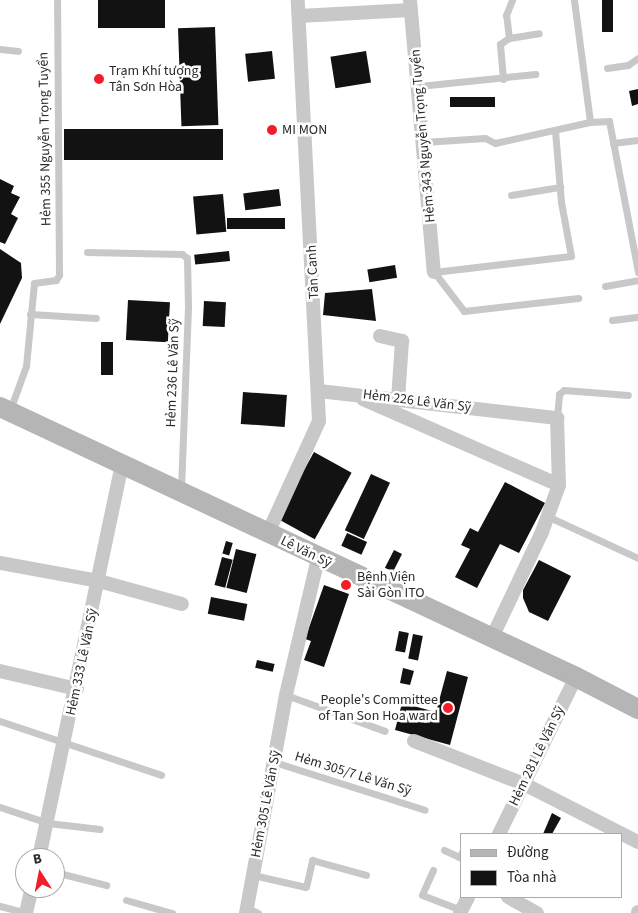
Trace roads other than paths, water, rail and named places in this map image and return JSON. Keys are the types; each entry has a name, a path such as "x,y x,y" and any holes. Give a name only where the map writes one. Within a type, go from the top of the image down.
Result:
{"main road":[{"name":"Lê Văn Sỹ","path":"5,409 268,533 318,559 576,677 638,709"}],"street":[{"name":"Tân Canh","path":"268,533 319,420 298,0"},
{"path":"299,16 411,5"},
{"name":"Hẻm 343 Nguyễn Trọng Tuyển","path":"411,5 434,272"},
{"path":"380,336 402,341 398,399"},
{"path":"319,391 349,392"},
{"name":"Hẻm 226 Lê Văn Sỹ","path":"349,392 557,418"},
{"name":"Hẻm 226 Lê Văn Sỹ","path":"349,392 559,485"},
{"path":"492,638 559,485 557,418"},
{"name":"Hẻm 333 Lê Văn Sỹ","path":"42,848 77,688 122,465"},
{"name":"Hẻm 305 Lê Văn Sỹ","path":"251,911 252,875 286,695 318,559"},
{"path":"0,563 99,581 182,604"},
{"path":"0,671 77,688"},
{"name":"Hẻm 281 Lê Văn Sỹ","path":"500,833 576,677"},
{"path":"414,741 524,784 620,833"},
{"path":"623,834 638,842"},
{"path":"26,913 30,898"},
{"path":"461,911 468,898"},
{"path":"510,898 538,913"}],"lane":[{"name":"Hẻm 355 Nguyễn Trọng Tuyển","path":"30,314 34,283 58,278 56,0"},
{"path":"509,38 506,15 512,0"},
{"path":"574,0 590,122"},
{"path":"503,79 500,44 509,38 539,33"},
{"path":"0,49 18,51"},
{"path":"607,68 628,65 638,58"},
{"path":"419,86 503,79 535,74"},
{"path":"424,142 485,138 495,144 590,122 609,120 638,272"},
{"path":"434,272 571,256 560,187 555,131"},
{"path":"613,143 638,140"},
{"path":"511,195 560,187"},
{"name":"Hẻm 236 Lê Văn Sỹ","path":"87,252 185,255 188,307 181,492"},
{"path":"434,272 464,311 578,298"},
{"path":"605,286 638,280"},
{"path":"5,409 26,366 30,314 96,318"},
{"path":"612,320 638,317"},
{"path":"557,418 560,391 628,395"},
{"path":"547,516 638,558"},
{"path":"286,695 385,730"},
{"path":"0,720 161,775"},
{"name":"Hẻm 305/7 Lê Văn Sỹ","path":"274,762 425,810"},
{"path":"0,807 48,823 100,829"},
{"path":"444,850 459,857 460,855"},
{"path":"252,875 306,888 312,860 366,875"},
{"path":"434,870 422,895 461,911"},
{"path":"65,875 106,885"},
{"path":"126,900 172,913"},
{"path":"0,906 26,913"}],"place":[{"name":"Trạm Khí tượng Tân Sơn Hòa","path":"99,79"},
{"name":"MI MON","path":"272,130"},
{"name":"Bệnh Viện Sài Gòn ITO","path":"346,585"},
{"name":"People's Committee of Tan Son Hoa ward","path":"448,708"}]}
